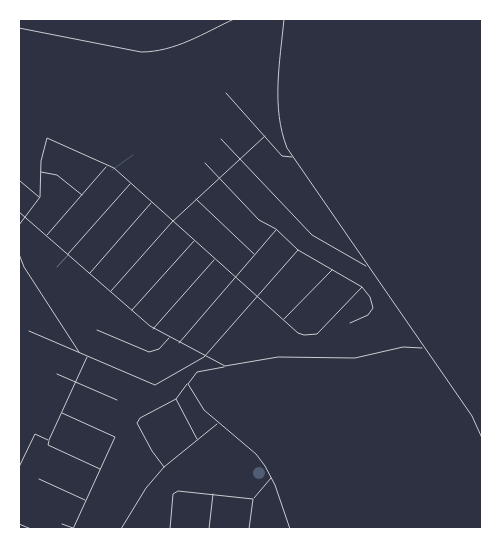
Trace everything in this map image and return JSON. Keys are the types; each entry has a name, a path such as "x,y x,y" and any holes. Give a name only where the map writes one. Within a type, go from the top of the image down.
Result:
{"street":[{"path":"19,28 153,52 172,49 234,19"},
{"path":"284,19 278,114 283,138 292,158 472,416 482,438"},
{"path":"226,93 282,156 292,158"},
{"path":"110,292 172,222 265,136"},
{"path":"19,226 40,197 40,172 47,138 114,168 298,333 304,335 317,334 362,287"},
{"path":"220,139 312,235 366,266"},
{"path":"205,163 255,217 276,229 298,250 362,287 370,297 373,308 368,315 350,323"},
{"path":"46,236 107,166"},
{"path":"40,172 57,175 82,196"},
{"path":"20,182 40,197"},
{"path":"68,255 130,184"},
{"path":"196,199 255,254"},
{"path":"89,273 151,203"},
{"path":"19,212 153,329 204,357 225,366"},
{"path":"179,343 276,229"},
{"path":"131,310 194,241"},
{"path":"29,331 152,385 204,357 298,250"},
{"path":"19,254 22,262 79,352"},
{"path":"153,329 215,259"},
{"path":"284,320 332,270"},
{"path":"97,330 149,352 159,349 170,338"},
{"path":"164,468 152,452 137,423 140,418 176,399 198,372 278,357 356,358 403,347 423,348"},
{"path":"88,356 48,445 100,468"},
{"path":"57,374 117,400"},
{"path":"188,384 204,410 218,424 256,454 271,478 290,529"},
{"path":"176,399 198,440"},
{"path":"62,413 114,437 73,529 62,524"},
{"path":"121,529 146,488 164,468 218,424"},
{"path":"19,467 35,434 49,440"},
{"path":"39,478 86,500"},
{"path":"249,529 253,499 271,478"},
{"path":"170,529 174,493 213,493 253,499"},
{"path":"209,529 213,493"},
{"path":"19,524 31,529"}],"lane":[{"path":"57,267 68,255"}],"water":[{"path":"261,467 264,468 264,478 257,479 254,478 253,471 254,468"}],"waterway":[{"path":"112,170 133,155"}]}
